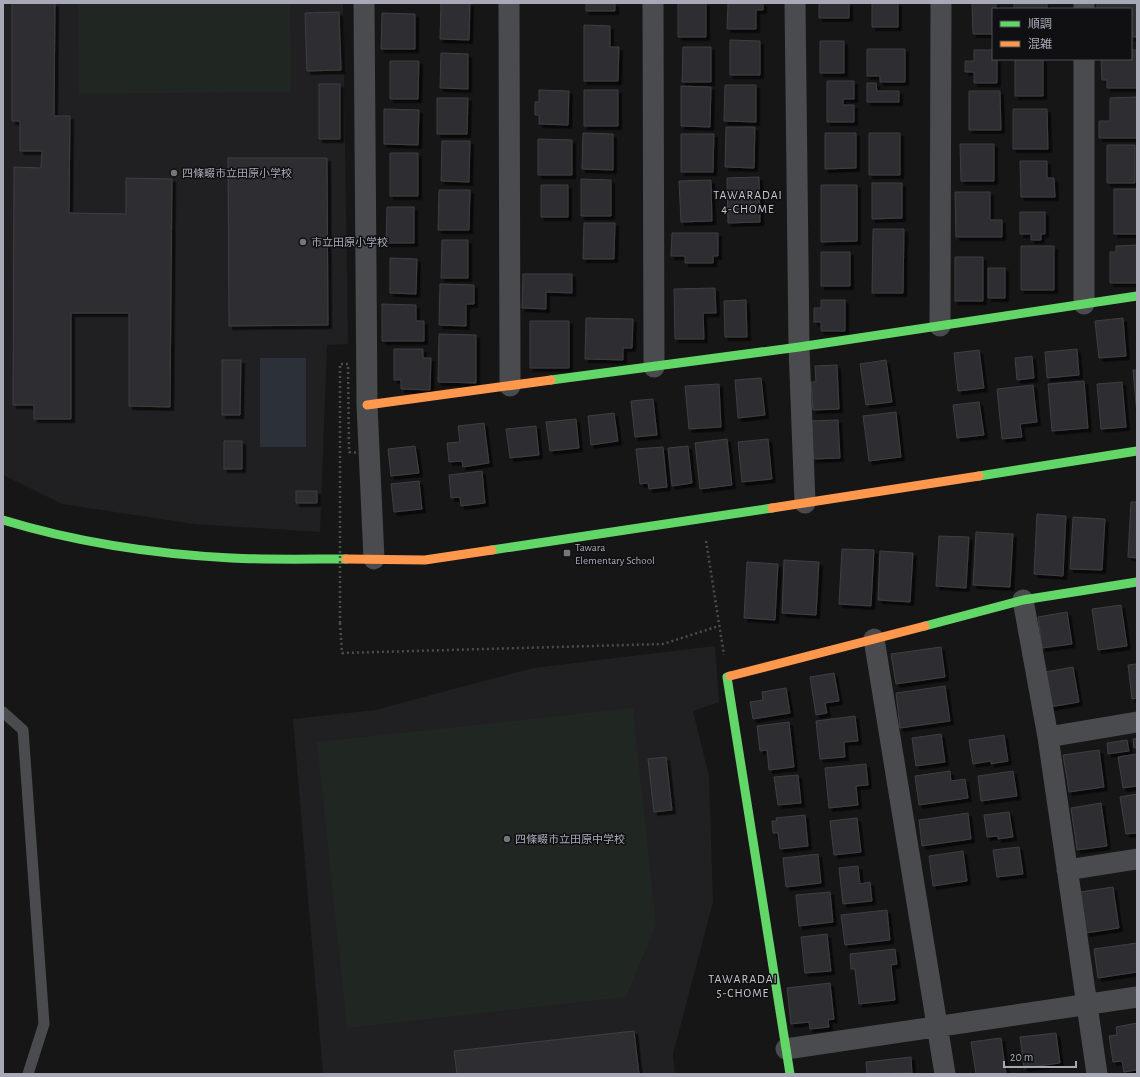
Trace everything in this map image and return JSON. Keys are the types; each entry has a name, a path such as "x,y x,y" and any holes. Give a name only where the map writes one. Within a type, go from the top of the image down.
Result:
{"street":[{"path":"364,3 367,405 374,559"},
{"path":"509,3 510,386"},
{"path":"653,3 654,366"},
{"path":"795,3 799,347 805,504"},
{"path":"940,326 941,3"},
{"path":"1084,60 1084,304"},
{"path":"367,405 799,347 1137,296"},
{"path":"3,520 92,541 159,551 231,558 425,560 805,504 1137,452"},
{"path":"790,1074 727,677 1023,600 1137,582"},
{"path":"1023,600 1048,737 1097,1074"},
{"path":"874,639 945,1074"},
{"path":"1048,737 1137,722"},
{"path":"1067,870 1137,859"},
{"path":"786,1049 1137,996"}],"lane":[{"path":"3,712 23,730 44,1024 28,1074"}],"path":[{"path":"361,453 349,452 348,364 340,364 340,623 342,653 663,644 719,626"},
{"path":"703,519 727,677"}],"shaded area":[{"name":"四條畷市立田原小学校","path":"3,3 343,3 348,344 327,345 320,532 194,524 62,504 3,475"},
{"path":"78,3 290,3 291,92 79,94"},
{"path":"260,358 306,358 306,447 260,447"},
{"name":"四條畷市立田原中学校","path":"715,646 719,702 693,711 709,776 713,902 673,1054 675,1074 323,1074 293,719 375,710 533,668"},
{"path":"633,708 656,925 626,997 347,1028 317,742"}],"building":[{"path":"12,3 55,3 54,116 70,116 69,213 126,214 126,178 172,179 170,407 129,406 129,313 71,313 71,419 34,419 34,405 13,405 14,167 41,168 42,151 20,151 20,121 12,121"},
{"path":"441,3 470,3 469,40 440,39"},
{"path":"586,3 615,3 615,11 586,11"},
{"path":"678,3 706,3 706,37 678,37"},
{"path":"728,3 763,3 763,10 756,10 756,29 727,29"},
{"path":"819,3 849,3 849,18 819,18"},
{"path":"872,3 898,3 898,27 872,27"},
{"path":"972,3 996,3 996,8 992,8 992,34 973,34"},
{"path":"1014,3 1047,3 1047,8 1014,8"},
{"path":"1097,3 1137,3 1137,37 1132,37 1132,8 1097,8"},
{"path":"339,12 341,70 307,71 305,13"},
{"path":"382,13 415,14 415,49 381,49"},
{"path":"584,25 610,26 610,47 619,47 618,81 584,81"},
{"path":"730,40 760,41 760,75 730,75"},
{"path":"820,41 844,41 844,73 820,73"},
{"path":"683,47 711,47 711,82 682,82"},
{"path":"867,49 905,49 905,82 880,82 880,76 867,76"},
{"path":"974,50 992,50 992,60 997,60 997,83 974,83 974,72 965,72 965,61 974,61"},
{"path":"1132,50 1137,50 1137,88 1107,88 1107,80 1102,80 1101,60 1132,60"},
{"path":"441,53 468,54 468,89 440,88"},
{"path":"1015,60 1043,60 1043,96 1015,96"},
{"path":"390,61 419,61 418,99 390,99"},
{"path":"827,81 854,81 854,99 843,99 843,105 854,105 854,122 827,122"},
{"path":"867,83 876,83 877,91 899,91 899,102 867,102"},
{"path":"319,84 340,84 340,139 319,139"},
{"path":"725,85 756,85 756,122 724,121"},
{"path":"681,86 711,87 710,127 681,126"},
{"path":"539,90 569,91 568,125 539,124 539,115 535,115 535,102 539,102"},
{"path":"584,90 618,90 618,126 584,126"},
{"path":"969,91 1000,91 1001,130 969,130"},
{"path":"1137,97 1137,138 1099,138 1099,121 1110,121 1110,98"},
{"path":"437,98 468,98 467,134 437,134"},
{"path":"384,109 419,110 418,145 384,144"},
{"path":"1013,109 1047,109 1048,149 1013,149"},
{"path":"726,127 755,127 754,168 725,167"},
{"path":"583,133 613,134 613,170 582,169"},
{"path":"825,133 856,133 856,168 825,169"},
{"path":"869,133 900,133 900,175 869,175"},
{"path":"681,134 714,134 713,172 681,172"},
{"path":"538,139 572,140 572,175 538,175"},
{"path":"442,141 470,141 469,182 441,181"},
{"path":"960,144 994,144 994,181 961,181"},
{"path":"1107,145 1135,145 1135,183 1107,183"},
{"path":"390,153 418,153 418,196 390,196"},
{"path":"228,158 327,158 328,325 229,326"},
{"path":"1020,161 1047,161 1047,178 1054,178 1055,197 1021,197"},
{"path":"759,177 760,222 728,223 727,178"},
{"path":"581,179 611,180 611,216 581,216"},
{"path":"711,180 712,221 681,222 679,181"},
{"path":"872,183 902,183 902,218 872,219"},
{"path":"541,185 568,185 568,217 541,217"},
{"path":"821,185 857,185 857,241 821,242"},
{"path":"1114,189 1137,189 1137,234 1114,234"},
{"path":"439,190 470,190 469,230 438,230"},
{"path":"955,192 990,192 990,220 1002,220 1002,237 956,237"},
{"path":"387,207 414,207 414,243 386,243"},
{"path":"1020,212 1045,212 1045,234 1041,234 1041,240 1031,240 1031,234 1020,234"},
{"path":"584,223 615,223 614,259 583,259"},
{"path":"873,229 904,229 903,293 872,293"},
{"path":"672,233 718,233 718,256 713,256 713,263 685,263 685,256 671,256"},
{"path":"442,240 468,240 468,278 441,278"},
{"path":"1137,245 1137,283 1110,283 1110,252 1116,252 1116,246"},
{"path":"1021,246 1054,246 1054,290 1021,290"},
{"path":"821,252 850,252 850,286 821,286"},
{"path":"955,257 983,257 983,301 955,301"},
{"path":"390,258 417,259 416,294 390,293"},
{"path":"988,268 1005,268 1005,298 988,298"},
{"path":"523,274 572,274 572,293 546,292 546,309 522,308"},
{"path":"440,284 474,285 474,304 466,304 466,326 439,325"},
{"path":"715,288 716,313 703,313 704,339 675,339 674,289"},
{"path":"746,300 747,337 725,337 724,301"},
{"path":"821,300 845,300 845,331 821,331 821,322 814,322 814,308 821,308"},
{"path":"382,304 416,305 416,321 424,321 424,341 382,341"},
{"path":"586,318 633,319 632,348 623,348 623,360 585,359"},
{"path":"1123,318 1126,356 1099,358 1095,321"},
{"path":"530,321 569,321 569,368 530,368"},
{"path":"439,334 476,335 476,383 438,382"},
{"path":"394,349 423,349 423,358 431,358 430,390 401,389 401,380 394,380"},
{"path":"1077,349 1079,375 1047,378 1045,352"},
{"path":"979,350 984,388 958,391 954,353"},
{"path":"1032,356 1034,378 1017,380 1015,358"},
{"path":"222,360 241,360 240,415 222,415"},
{"path":"886,360 892,402 866,405 860,364"},
{"path":"837,365 839,409 813,410 811,382 816,382 815,366"},
{"path":"1133,370 1137,370 1137,414"},
{"path":"761,378 765,415 738,418 735,380"},
{"path":"1084,381 1088,428 1052,431 1048,384"},
{"path":"1122,382 1126,427 1101,429 1097,384"},
{"path":"719,384 721,427 689,429 685,386"},
{"path":"1033,385 1037,422 1020,424 1022,437 1002,439 997,389"},
{"path":"653,399 657,435 635,437 631,401"},
{"path":"979,402 984,435 957,438 953,405"},
{"path":"896,412 901,457 869,461 863,416"},
{"path":"614,413 618,441 591,445 588,416"},
{"path":"576,419 579,448 550,451 546,422"},
{"path":"838,420 840,458 813,459 811,421"},
{"path":"484,423 489,463 463,467 462,461 449,462 447,443 460,442 458,426"},
{"path":"536,426 539,455 510,458 506,429"},
{"path":"727,439 732,485 700,489 695,443"},
{"path":"768,439 772,479 742,482 738,442"},
{"path":"224,441 242,441 242,469 224,469"},
{"path":"415,446 419,473 391,476 388,449"},
{"path":"688,446 692,483 672,486 668,448"},
{"path":"663,447 667,487 649,489 648,483 640,484 636,449"},
{"path":"482,471 485,503 461,506 460,497 451,498 449,475"},
{"path":"419,481 422,509 394,512 391,484"},
{"path":"296,491 317,491 317,503 296,503"},
{"path":"1131,502 1137,502 1137,558 1128,557"},
{"path":"1037,514 1066,516 1063,576 1034,574"},
{"path":"1073,517 1105,519 1102,570 1070,569"},
{"path":"976,532 1013,534 1010,587 973,585"},
{"path":"939,536 969,537 966,588 936,586"},
{"path":"842,549 874,550 871,606 839,604"},
{"path":"880,551 913,553 910,602 878,600"},
{"path":"784,560 819,562 816,615 782,613"},
{"path":"747,562 778,564 775,620 744,618"},
{"path":"1121,605 1127,646 1098,650 1092,609"},
{"path":"1067,612 1072,644 1042,648 1038,617"},
{"path":"941,647 945,677 896,684 891,654"},
{"path":"1137,664 1137,698 1132,699 1128,665"},
{"path":"1073,667 1079,702 1050,707 1045,672"},
{"path":"834,673 839,701 825,703 827,713 816,715 810,677"},
{"path":"945,686 950,721 900,728 896,693"},
{"path":"786,688 790,713 753,719 750,702 763,700 762,692"},
{"path":"855,716 858,741 844,742 845,757 820,759 816,721"},
{"path":"789,722 794,767 769,770 767,750 760,751 757,726"},
{"path":"941,734 945,762 916,766 912,738"},
{"path":"1004,735 1008,761 991,764 991,761 973,764 969,740"},
{"path":"1137,738 1137,748 1134,748 1133,739"},
{"path":"1127,740 1129,751 1108,754 1107,743"},
{"path":"1099,750 1104,787 1069,792 1063,755"},
{"path":"1137,754 1137,786 1123,788 1118,757"},
{"path":"666,757 672,810 654,812 648,759"},
{"path":"866,764 868,785 856,786 858,805 829,808 825,768"},
{"path":"950,771 951,781 965,779 968,798 919,805 915,776"},
{"path":"1013,771 1017,796 981,801 978,776"},
{"path":"798,775 801,803 778,805 774,777"},
{"path":"1137,794 1137,833 1126,834 1120,797"},
{"path":"1101,803 1107,846 1077,850 1071,808"},
{"path":"1009,812 1013,837 998,839 998,836 987,837 984,815"},
{"path":"968,813 971,839 922,846 919,820"},
{"path":"805,815 808,846 780,849 778,833 773,833 772,821 777,821 776,818"},
{"path":"857,818 861,852 834,855 830,821"},
{"path":"1019,847 1023,874 997,877 993,850"},
{"path":"963,851 967,881 933,886 929,856"},
{"path":"818,854 821,883 786,887 783,858"},
{"path":"858,866 860,884 870,882 872,901 843,904 839,868"},
{"path":"1113,887 1119,928 1086,933 1080,892"},
{"path":"830,892 833,922 799,926 796,895"},
{"path":"887,910 890,940 845,945 841,915"},
{"path":"827,934 831,971 805,973 801,937"},
{"path":"1137,943 1137,972 1098,978 1094,949"},
{"path":"895,949 897,964 891,965 895,1000 859,1004 855,969 851,969 850,954"},
{"path":"830,983 834,1019 828,1020 829,1027 810,1029 809,1022 791,1024 787,988"},
{"path":"1137,1023 1137,1070 1124,1072 1122,1061 1113,1062 1109,1036 1117,1035 1116,1027"},
{"path":"634,1031 639,1074 457,1074 454,1051"},
{"path":"1056,1033 1060,1063 1024,1068 1020,1037"},
{"path":"1001,1038 1006,1074 976,1074 971,1042"},
{"path":"911,1057 912,1073 867,1074 866,1062"}],"traffic: fast":[{"path":"551,380 799,347 1137,296"},
{"path":"979,476 1137,451"},
{"path":"492,550 772,508"},
{"path":"3,520 58,535 144,550 245,559 346,559"},
{"path":"925,626 1023,600 1137,582"},
{"path":"730,676 727,677 790,1074"}],"traffic: slow":[{"path":"367,405 551,380"},
{"path":"772,508 979,476"},
{"path":"346,559 425,560 492,550"},
{"path":"730,676 925,626"}],"place":[{"name":"四條畷市立田原小学校","path":"174,173"},
{"name":"市立田原小学校","path":"303,242"},
{"name":"Tawara Elementary School","path":"567,553"},
{"name":"四條畷市立田原中学校","path":"507,839"}],"district":[{"name":"TAWARADAI 4-CHOME","path":"748,202"},
{"name":"TAWARADAI 5-CHOME","path":"743,986"}]}
